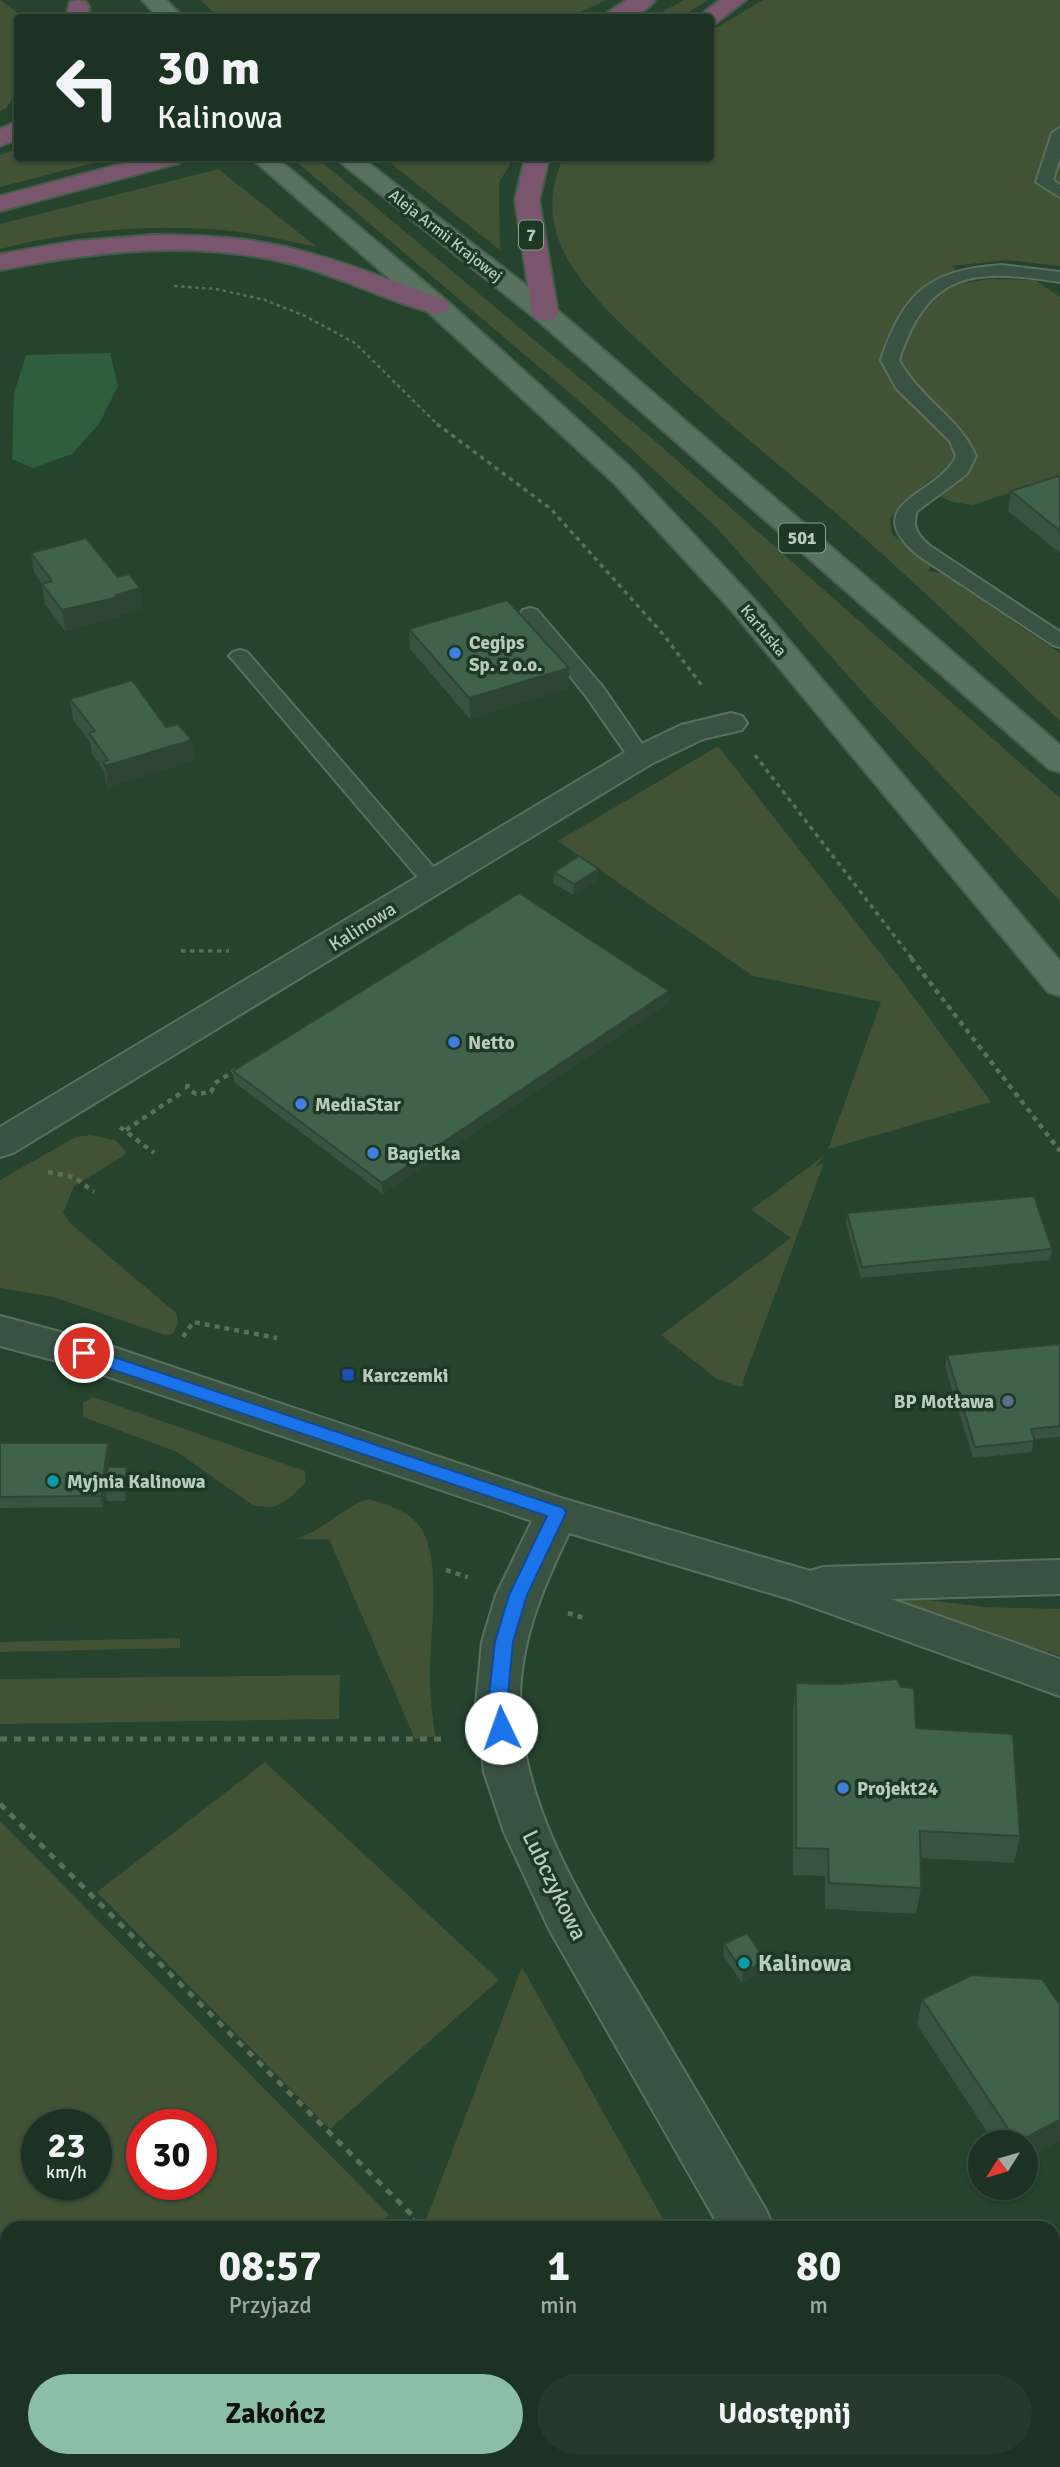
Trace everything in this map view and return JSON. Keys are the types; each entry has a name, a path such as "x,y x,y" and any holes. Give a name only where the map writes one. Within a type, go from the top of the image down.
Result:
{"highway":[{"path":"618,14 644,0"},
{"path":"714,14 735,0"},
{"path":"0,204 159,161"},
{"name":"7","path":"536,161 527,200 545,313"},
{"path":"0,262 70,248 139,242 201,243 254,249 304,260 437,306"}],"main road":[{"path":"153,0 169,14"},
{"path":"267,161 437,306"},
{"name":"Aleja Armii Krajowej","path":"351,161 545,313"},
{"name":"Kartuska","path":"437,306 623,475 686,541 743,605 1060,984"},
{"name":"501","path":"545,313 1060,762"}],"street":[{"name":"Kalinowa","path":"0,1144 640,757 692,732 731,723"},
{"path":"0,1331 25,1336 172,1381 557,1513 800,1585 1060,1678"},
{"name":"Lubczykowa","path":"557,1513 518,1595 504,1642 498,1705 507,1772 527,1832 566,1914 744,2221"},
{"path":"800,1585 1060,1577"}],"lane":[{"path":"1060,133 1044,182 1060,192"},
{"path":"1060,277 1018,269 957,274 934,286 919,299 896,335 890,360 903,384 959,439 966,456 960,470 909,508 904,516 903,527 907,536 923,550 1060,641"},
{"path":"530,614 594,691 640,757"},
{"path":"240,656 434,882"}],"path":[{"path":"126,1130 187,1088"},
{"path":"35,1170 74,1177 94,1192"},
{"path":"192,1322 277,1338"},
{"path":"0,1739 442,1739"},
{"path":"0,1804 416,2219 414,2221"}],"shaded area":[{"path":"0,0 19,14 14,14 14,96 6,108 0,111"},
{"path":"200,0 607,0 576,14 216,14"},
{"path":"684,0 708,0 686,14 658,14"},
{"path":"763,0 1060,0 1060,266 1007,260 952,266 965,283 988,279 1035,280 1060,297 1060,476 973,505 952,502 940,496 951,485 934,477 903,502 890,519 892,534 931,566 929,571 941,573 1060,653 1060,721 884,555 662,363 594,295 563,250 554,224 553,211 554,185 562,161 714,161 714,29"},
{"path":"14,150 14,161 101,161 0,187 0,155"},
{"path":"296,161 321,161 655,441 1060,798 1060,901 866,696 716,527 577,399"},
{"path":"388,161 512,161 499,182 500,250"},
{"path":"218,169 317,247 242,232 144,228 57,237 0,249 0,224"},
{"path":"110,353 118,386 99,424 72,454 33,468 12,459 14,394 26,355"},
{"path":"718,746 902,981 991,1102 828,1149 881,1002 753,976 558,841"},
{"path":"91,1135 115,1140 126,1152 74,1186 63,1213 71,1224 176,1313 178,1323 173,1334 165,1335 53,1297 0,1288 0,1180 76,1137"},
{"path":"825,1155 815,1167 824,1163 743,1381 744,1385 741,1387 717,1379 661,1335 791,1238 751,1210"},
{"path":"93,1397 305,1471 306,1482 289,1499 274,1507 254,1506 177,1452 83,1417 83,1403"},
{"path":"367,1499 393,1507 411,1517 425,1536 431,1555 434,1598 430,1689 435,1736 415,1739 329,1539 296,1539"},
{"path":"862,1592 985,1607 1060,1609 1060,1655 919,1616"},
{"path":"180,1638 180,1648 0,1652 0,1642"},
{"path":"340,1675 339,1719 0,1724 0,1679"},
{"path":"265,1762 499,1980 330,2129 97,1892"},
{"path":"0,1821 389,2215 383,2221 0,2221"},
{"path":"522,1967 664,2221 426,2221"}],"building":[{"path":"1058,476 1060,478 1060,531 1011,491"},
{"path":"86,538 118,577 129,574 140,588 116,595 119,597 62,610 42,584 52,581 31,553"},
{"path":"507,600 569,668 469,698 409,629"},
{"path":"132,680 166,727 178,724 192,740 105,766 103,762 108,760 89,733 95,731 70,699"},
{"path":"579,856 599,869 574,884 554,872"},
{"name":"Netto","path":"519,893 669,991 382,1183 233,1071"},
{"path":"1034,1196 1052,1249 862,1267 847,1213"},
{"name":"BP Motława","path":"1060,1344 1060,1426 1031,1429 1035,1441 975,1447 947,1355"},
{"name":"Myjnia Kalinowa","path":"0,1443 108,1443 101,1496 0,1497"},
{"path":"108,1467 127,1467 124,1490 105,1490"},
{"path":"897,1679 901,1687 914,1688 916,1728 1013,1734 1020,1836 920,1831 921,1888 829,1883 828,1849 796,1848 796,1683 839,1684"},
{"path":"747,1933 766,1961 743,1972 724,1944"},
{"path":"972,1975 1042,1979 1060,2005 1060,2120 1038,2131 1009,2130 922,1999"}],"place":[{"name":"Cegips Sp. z o.o.","path":"455,653"},
{"name":"Netto","path":"454,1042"},
{"name":"MediaStar","path":"301,1104"},
{"name":"Bagietka","path":"373,1153"},
{"name":"Karczemki","path":"348,1375"},
{"name":"BP Motława","path":"1008,1401"},
{"name":"Myjnia Kalinowa","path":"53,1481"},
{"name":"Projekt24","path":"843,1788"},
{"name":"Kalinowa","path":"744,1963"}],"route":[{"path":"84,1353 557,1513 518,1595 504,1642 498,1705 501,1728"}]}
